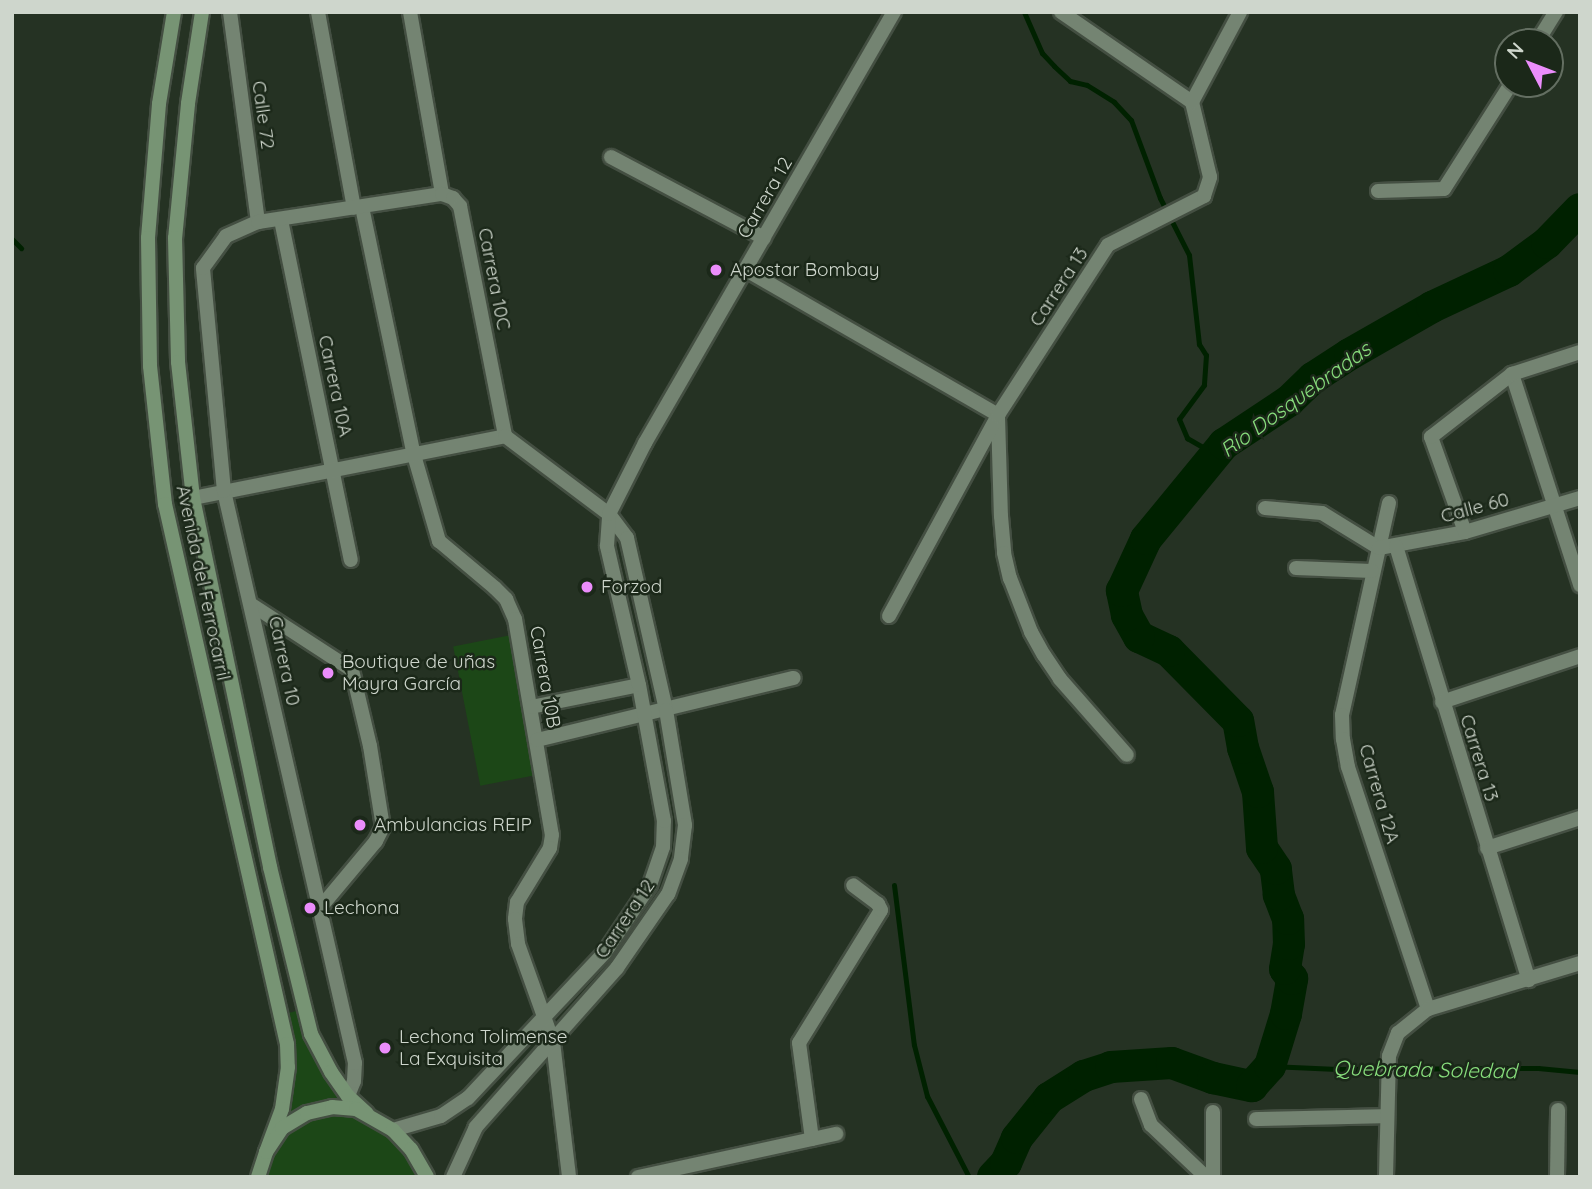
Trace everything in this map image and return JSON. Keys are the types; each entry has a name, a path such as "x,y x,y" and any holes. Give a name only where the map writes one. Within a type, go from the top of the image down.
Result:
{"main road":[{"name":"Avenida del Ferrocarril","path":"174,12 159,104 149,214 150,366 165,504 287,1044 288,1067 282,1109 258,1177"},
{"name":"Avenida del Ferrocarril","path":"202,12 188,104 175,238 178,362 193,498 270,867 304,1009 319,1053 348,1096 367,1114"},
{"path":"265,1152 282,1128 307,1113 332,1107 356,1109 393,1130 411,1149 427,1177"}],"street":[{"name":"Calle 72","path":"230,12 258,222"},
{"name":"Carrera 10B","path":"318,12 358,207 414,455 439,541 506,599 515,619 552,835 550,848 517,902 515,919 519,944 553,1042 569,1177"},
{"name":"Carrera 10C","path":"410,12 442,194 453,198 460,206 505,436"},
{"path":"1061,12 1192,102 1240,12"},
{"path":"1546,28 1556,12"},
{"name":"Carrera 12","path":"393,1130 458,1107 605,952 650,885 663,847 664,821 646,716 607,546 609,514 645,443 746,270 889,13"},
{"path":"1378,191 1444,189 1502,98"},
{"name":"Carrera 13","path":"889,616 998,415 1108,245 1205,196 1210,187 1208,163 1192,102"},
{"path":"611,157 764,238"},
{"path":"258,222 442,194"},
{"name":"Carrera 10A","path":"281,220 351,560"},
{"name":"Carrera 10","path":"258,222 226,236 203,268 224,491 355,1063 354,1081 348,1096"},
{"path":"746,270 998,415 1001,516 1004,553 1010,578 1031,632 1044,655 1060,679 1127,755"},
{"path":"1465,532 1430,438 1512,374 1580,352"},
{"path":"1512,374 1580,585"},
{"path":"193,498 505,436 609,514"},
{"name":"Calle 60","path":"1379,548 1465,532 1580,498"},
{"name":"Carrera 12A","path":"1389,503 1342,715 1343,739 1348,767 1428,1009"},
{"path":"1265,508 1322,513 1379,548"},
{"name":"Carrera 12","path":"453,1177 476,1127 617,968 668,894 681,859 685,825 666,710 627,538 609,514"},
{"name":"Carrera 13","path":"1396,546 1529,980"},
{"path":"1296,568 1372,571"},
{"path":"252,605 343,661 352,670 370,746 383,827 376,841 320,908"},
{"path":"1442,702 1580,656"},
{"path":"537,740 646,716 794,678"},
{"path":"531,707 639,685"},
{"path":"1487,848 1580,817"},
{"path":"813,1139 799,1044 881,911 878,904 853,884"},
{"path":"650,885 668,894"},
{"path":"1387,1177 1385,1116 1389,1056 1393,1041 1404,1027 1428,1009 1580,963"},
{"path":"1141,1099 1151,1125 1206,1177"},
{"path":"1557,1177 1558,1110"},
{"path":"1213,1112 1213,1177"},
{"path":"1256,1119 1385,1116"},
{"path":"638,1177 836,1134"}],"green space":[{"path":"517,634 544,773 480,786 453,646"},
{"path":"304,1009 331,1072 381,1121 427,1177 258,1177 282,1109 281,1015"}],"waterway":[{"path":"1024,12 1042,53 1054,66 1070,81 1087,85 1114,102 1131,120 1160,198 1189,255 1199,344 1206,355 1204,385 1179,419 1187,438 1204,448 1209,458"},
{"name":"Río Dosquebradas","path":"993,1177 1006,1163 1017,1138 1049,1098 1084,1076 1111,1067 1172,1063 1213,1078 1252,1086 1270,1066 1286,1014 1292,979 1285,969 1289,944 1288,919 1279,895 1276,869 1262,848 1258,792 1243,748 1238,721 1169,651 1139,637 1127,615 1122,591 1146,539 1224,444 1289,401 1313,378 1350,354 1432,307 1509,271 1547,243 1580,209"},
{"path":"12,239 21,248"},
{"path":"894,885 914,1045 927,1096 969,1177"},
{"name":"Quebrada Soledad","path":"1270,1066 1337,1069 1538,1068 1580,1072"}],"place":[{"name":"Apostar Bombay","path":"716,270"},
{"name":"Forzod","path":"587,587"},
{"name":"Boutique de uñas Mayra García","path":"328,673"},
{"name":"Ambulancias REIP","path":"360,825"},
{"name":"Lechona","path":"310,908"},
{"name":"Lechona Tolimense La Exquisita","path":"385,1048"}]}
